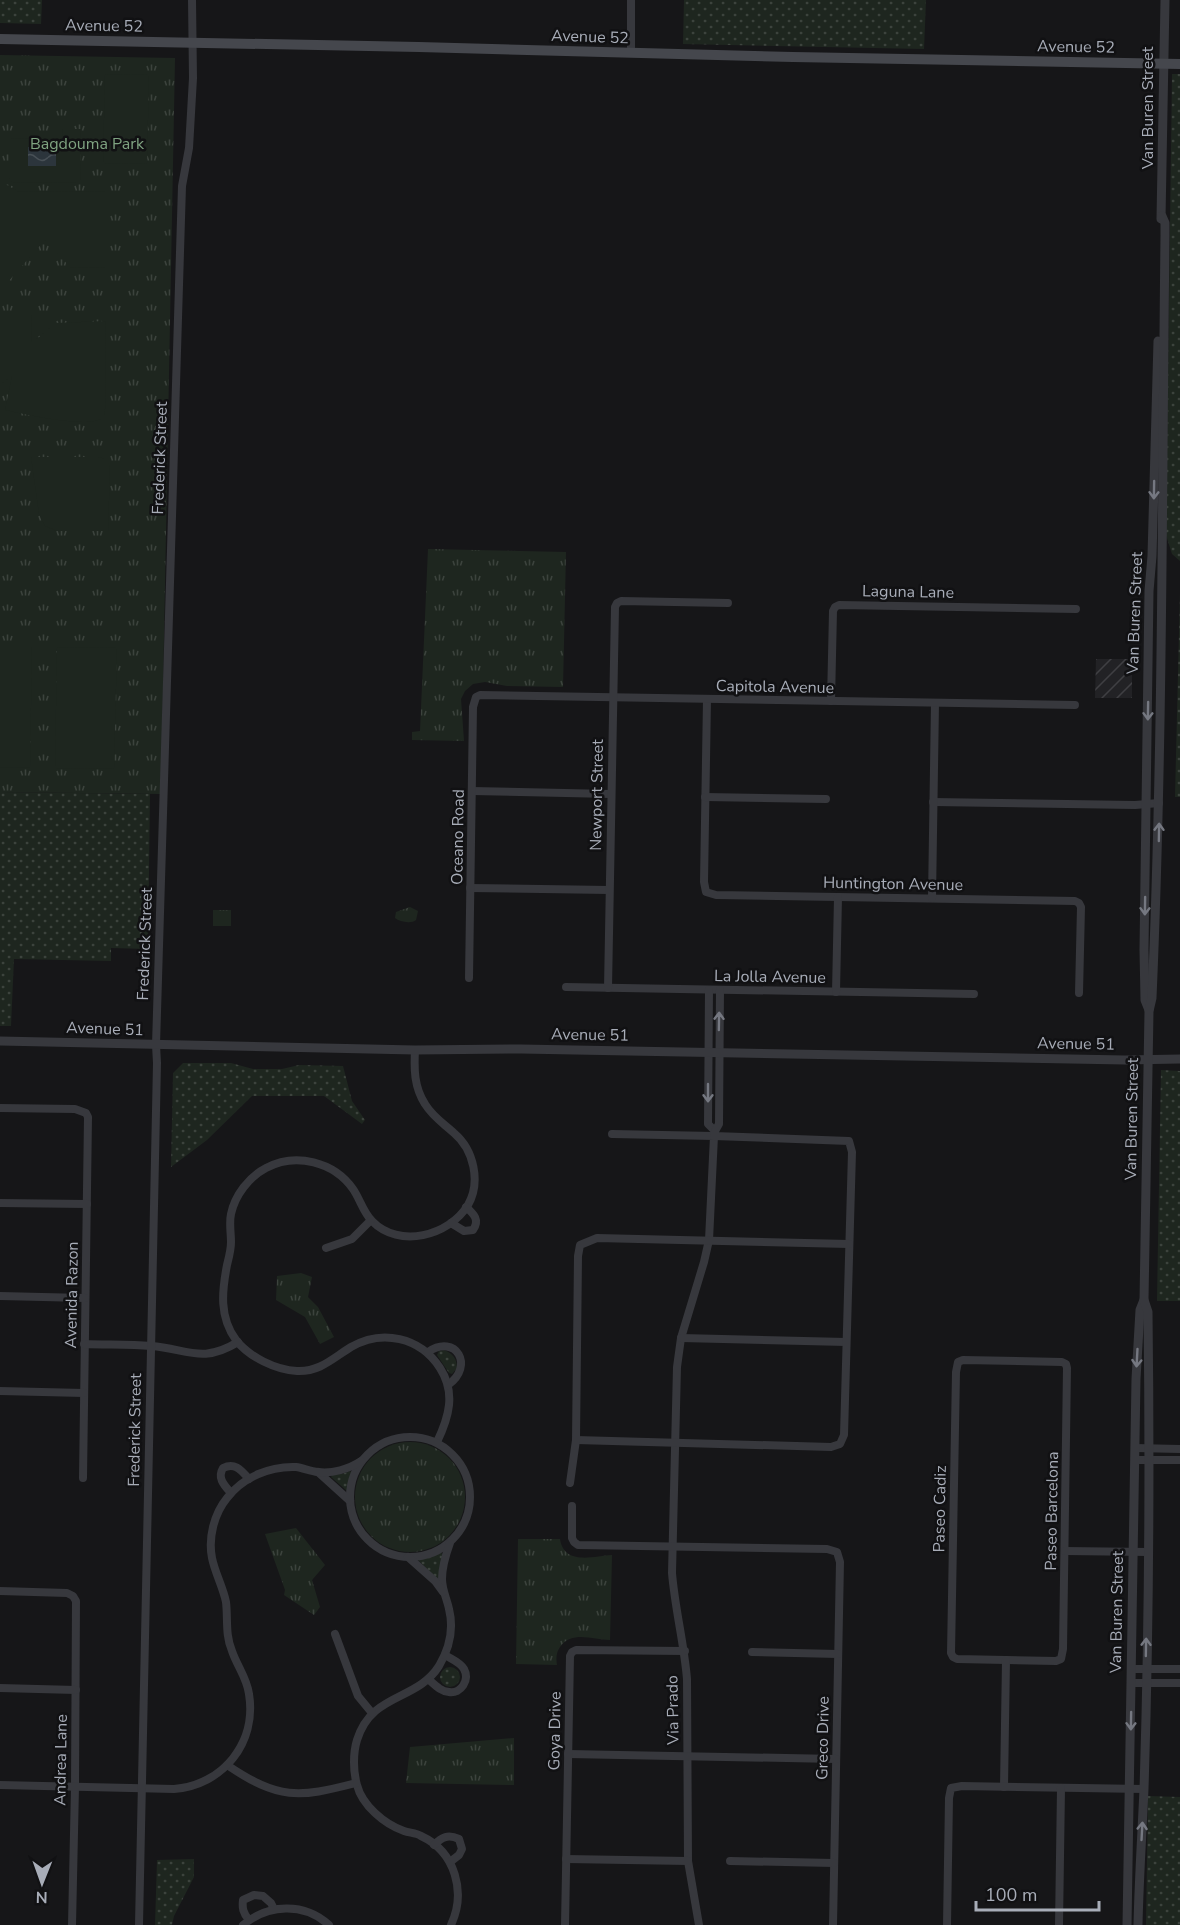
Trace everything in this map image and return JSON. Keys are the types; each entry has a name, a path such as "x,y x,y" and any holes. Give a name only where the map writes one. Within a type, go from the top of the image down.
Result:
{"main road":[{"name":"Avenue 52","path":"0,39 1180,64"}],"street":[{"name":"Frederick Street","path":"139,1925 156,1045 182,186 189,147 193,78 192,0"},
{"path":"631,0 631,53"},
{"name":"Van Buren Street","path":"1149,1011 1145,1000 1144,976 1149,591 1162,216 1165,0"},
{"name":"Van Buren Street","path":"1138,1925 1144,1789 1148,1552 1148,1312 1144,1300 1148,1059 1159,803 1162,632 1165,224 1162,216"},
{"path":"1162,632 1168,621 1169,569"},
{"name":"Newport Street","path":"608,988 614,613 617,603 627,601 728,603"},
{"name":"Laguna Lane","path":"831,701 833,611 839,605 1077,609"},
{"name":"Capitola Avenue","path":"476,697 486,695 1075,705"},
{"name":"Oceano Road","path":"469,978 473,707 476,697"},
{"path":"707,699 705,797 826,799"},
{"path":"932,898 935,703"},
{"path":"472,791 611,794"},
{"name":"Huntington Avenue","path":"705,797 704,882 706,892 716,895 1079,903 1081,913 1079,993"},
{"path":"933,802 1159,803"},
{"path":"470,888 609,890"},
{"path":"836,992 838,897"},
{"name":"La Jolla Avenue","path":"566,987 974,994"},
{"path":"709,990 708,1124 714,1134"},
{"path":"714,1134 719,1124 720,990"},
{"name":"Avenue 51","path":"0,1041 415,1050 522,1049 1125,1060 1180,1059"},
{"path":"415,1050 415,1080 423,1101 435,1118 460,1139 472,1162 474,1184 466,1207 451,1224 444,1228 426,1235 406,1236 389,1232 371,1220 353,1189 336,1172 316,1162 293,1161 273,1165 246,1184 237,1197 230,1215 230,1250 223,1286 223,1308 238,1342 249,1352 285,1369 297,1371 321,1367 351,1347 375,1338 406,1340 428,1352 440,1368 448,1385 448,1415 437,1442"},
{"name":"Avenida Razon","path":"0,1108 75,1109 86,1113 89,1123 82,1478"},
{"path":"576,1440 831,1447 840,1444 844,1434 852,1152 849,1141 714,1134 612,1134"},
{"name":"Via Prado","path":"699,1925 688,1861 688,1702 685,1651 674,1593 673,1546 677,1367 681,1338 709,1240 714,1134"},
{"path":"0,1203 87,1204"},
{"path":"451,1224 464,1231 473,1230 476,1218 466,1207"},
{"path":"326,1248 352,1239 371,1220"},
{"path":"570,1483 576,1440 580,1245 597,1238 849,1244"},
{"path":"0,1296 85,1298"},
{"name":"Van Buren Street","path":"1127,1925 1135,1448 1140,1310 1144,1300"},
{"path":"681,1338 846,1342"},
{"path":"84,1344 150,1346 197,1355 218,1353 238,1342"},
{"path":"428,1352 443,1345 450,1347 458,1354 462,1364 460,1371 456,1379 448,1385"},
{"name":"Paseo Cadiz","path":"1006,1660 957,1659 953,1657 951,1647 956,1366 963,1360 1062,1362 1066,1364"},
{"name":"Paseo Barcelona","path":"1006,1660 1050,1661 1060,1659 1063,1649 1068,1374 1066,1364"},
{"path":"0,1392 84,1393"},
{"path":"0,1785 174,1789 192,1786 215,1776 227,1765 243,1741 249,1722 250,1706 248,1686 229,1644 226,1604 211,1550 214,1522 222,1505 231,1492 249,1479 278,1468 298,1467 318,1472 339,1471 350,1468 377,1447 388,1442 412,1438 437,1442 453,1455 470,1488 466,1521 450,1543 442,1579 449,1609 450,1641 445,1655 428,1679 372,1713 361,1730 355,1747 354,1766 356,1783 366,1802 381,1818 398,1828 423,1836 450,1862 457,1882 459,1900 451,1925"},
{"path":"1135,1448 1180,1449"},
{"path":"1135,1460 1180,1460"},
{"path":"361,1461 353,1481 351,1502 356,1521 367,1538 387,1552 408,1557 429,1553 450,1543"},
{"path":"231,1492 221,1480 220,1475 223,1468 236,1466 249,1479"},
{"path":"318,1472 351,1502"},
{"path":"572,1506 574,1542 584,1545 673,1546"},
{"name":"Greco Drive","path":"673,1546 837,1551 840,1562 833,1925"},
{"path":"1065,1551 1148,1552"},
{"path":"408,1557 435,1581 444,1593"},
{"name":"Andrea Lane","path":"0,1591 59,1592 73,1596 77,1607 72,1925"},
{"path":"335,1634 358,1696 372,1713"},
{"name":"Goya Drive","path":"565,1925 569,1662 572,1652 582,1650 685,1651"},
{"path":"752,1652 838,1654"},
{"path":"428,1679 447,1692 460,1690 466,1678 463,1667 445,1655"},
{"path":"1004,1786 1006,1660"},
{"path":"1131,1669 1180,1670"},
{"path":"1131,1683 1180,1683"},
{"path":"0,1688 76,1690"},
{"path":"568,1754 836,1759"},
{"path":"227,1765 266,1788 283,1792 312,1794 356,1783"},
{"path":"947,1925 951,1788 956,1786 1004,1786 1144,1789"},
{"path":"1059,1925 1061,1788"},
{"path":"434,1845 447,1836 459,1839 462,1849 459,1855 450,1862"},
{"path":"566,1859 688,1861"},
{"path":"730,1861 834,1863"},
{"path":"274,1909 263,1896 254,1894 243,1900 242,1906 246,1922 274,1909 290,1908 315,1915 328,1925"}],"shaded area":[{"path":"1096,659 1132,659 1132,698 1095,698"}],"green space":[{"path":"0,0 42,0 41,24 0,23"},
{"path":"684,0 926,0 924,49 683,44"},
{"name":"Bagdouma Park","path":"0,55 175,58 161,794 0,792"},
{"path":"105,74 149,75 147,164 103,163"},
{"path":"1172,74 1180,74 1180,561 1172,554 1166,535"},
{"path":"63,129 81,129 80,180 76,183 12,182 9,178 9,138 62,139"},
{"path":"0,185 7,185 17,191 106,192 106,267 71,268 45,240 6,284 0,284"},
{"path":"0,315 31,315 32,343 56,323 106,321 105,412 102,418 95,421 70,421 5,410 12,376 0,385"},
{"path":"31,457 98,457 107,461 110,471 108,531 57,531 45,526 39,514"},
{"path":"428,549 566,552 563,687 507,686 485,682 473,684 465,691 461,699 464,741 412,740 412,732 420,731"},
{"path":"1180,593 1180,797 1175,797"},
{"path":"0,646 32,646 30,768 0,767"},
{"path":"57,647 117,648 114,769 55,768"},
{"path":"0,792 150,794 148,949 111,948 111,961 14,959 11,1026 0,1026"},
{"path":"410,907 418,911 416,920 406,922 395,918 396,912"},
{"path":"213,910 231,910 231,926 213,926"},
{"path":"183,1063 231,1063 253,1069 282,1069 299,1065 343,1066 352,1101 365,1120 362,1124 324,1096 252,1096 207,1140 171,1167 173,1073"},
{"path":"1161,1070 1180,1071 1180,1301 1157,1301"},
{"path":"301,1273 312,1277 308,1297 318,1307 334,1337 320,1344 305,1317 276,1300 277,1276"},
{"path":"444,1350 452,1354 456,1361 457,1368 452,1374 437,1355 439,1351"},
{"path":"410,1442 431,1446 449,1458 461,1476 465,1497 461,1518 449,1536 431,1548 410,1552 389,1548 371,1536 359,1518 355,1497 359,1476 371,1458 389,1446"},
{"path":"350,1471 353,1474 347,1491 331,1477 333,1474"},
{"path":"296,1528 325,1565 312,1580 320,1607 314,1615 284,1595 285,1590 265,1534"},
{"path":"518,1539 560,1539 567,1553 581,1558 612,1555 610,1640 584,1637 571,1639 559,1649 557,1665 516,1664"},
{"path":"440,1551 443,1555 439,1578 436,1578 419,1559"},
{"path":"450,1667 457,1670 460,1677 457,1684 450,1687 443,1684 440,1677 443,1670"},
{"path":"514,1738 514,1785 406,1783 410,1747"},
{"path":"1148,1796 1180,1797 1180,1925 1146,1925"},
{"path":"194,1859 194,1877 174,1916 172,1925 155,1925 157,1860"}],"water":[{"path":"51,144 56,144 56,166 28,166 28,147 50,148"}]}
